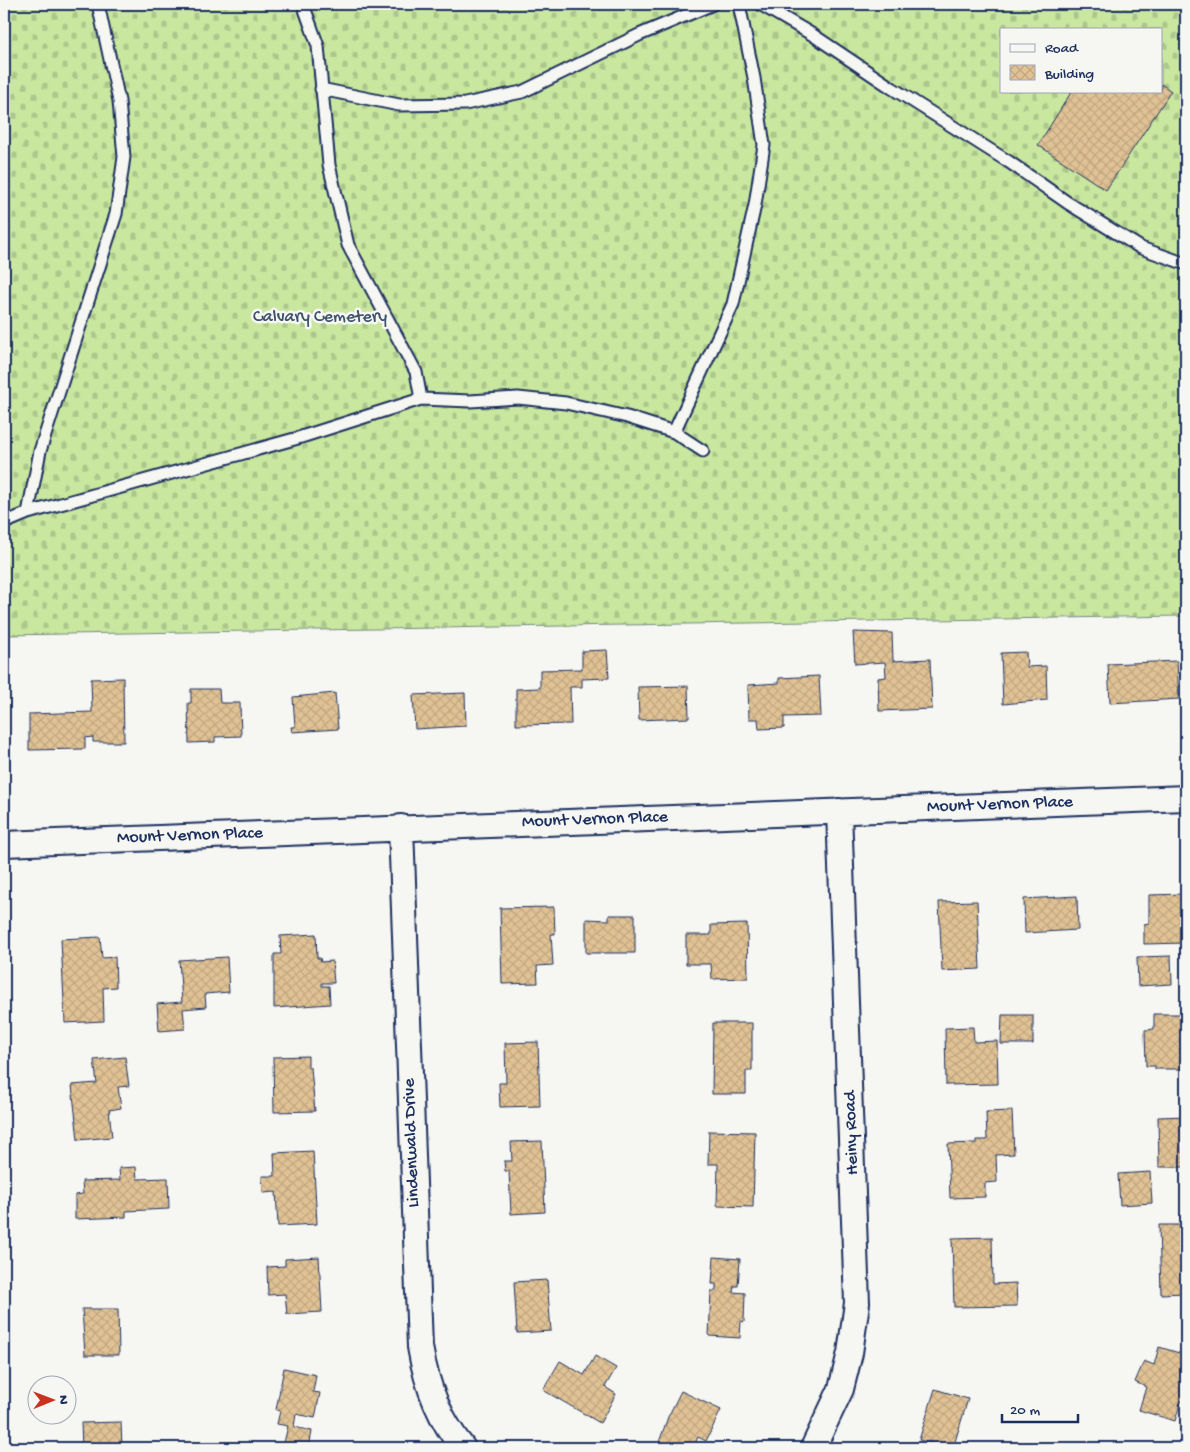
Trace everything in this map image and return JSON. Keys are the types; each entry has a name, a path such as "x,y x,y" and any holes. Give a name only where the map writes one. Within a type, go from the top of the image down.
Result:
{"street":[{"name":"Mount Vernon Place","path":"4,844 401,827 1186,798"},
{"name":"Heiny Road","path":"813,1448 831,1412 844,1377 857,1304 839,811"},
{"name":"Lindenwald Drive","path":"401,827 420,1347 424,1371 432,1395 463,1448"}],"lane":[{"path":"28,513 40,451 116,214 122,167 119,101 98,4"},
{"path":"303,4 318,46 329,165 348,245 416,372 421,399"},
{"path":"321,89 399,105 465,104 522,92 639,35 713,4"},
{"path":"674,432 733,304 755,205 764,145 754,78 739,4"},
{"path":"760,4 813,35 892,88 1009,162 1068,203 1141,248 1186,264"},
{"path":"4,523 28,513 298,438 421,399 470,401 518,398 566,402 627,417 674,432 703,451"}],"green space":[{"name":"Calvary Cemetery","path":"4,4 1186,4 1186,535 1182,616 4,635"}],"building":[{"path":"1162,85 1171,91 1106,190 1038,145 1071,92 1162,92"},
{"path":"853,632 892,633 893,661 930,659 932,709 879,711 878,678 886,677 885,662 855,664"},
{"path":"607,650 609,678 582,679 582,687 570,687 571,724 516,725 516,689 540,688 540,670 582,669 582,651"},
{"path":"1026,652 1027,667 1046,666 1047,700 1003,704 1001,653"},
{"path":"1177,661 1179,699 1110,703 1108,664"},
{"path":"819,676 821,716 784,717 784,728 759,729 758,719 749,719 748,685 779,683 779,678"},
{"path":"123,678 124,742 93,742 93,737 85,738 85,749 29,750 29,714 92,712 91,679"},
{"path":"688,686 689,718 639,720 638,687"},
{"path":"191,689 219,689 220,703 240,703 241,736 215,737 215,742 189,743 188,703 191,703"},
{"path":"335,693 338,729 292,732 291,727 295,727 293,697"},
{"path":"465,693 466,726 415,729 413,695"},
{"path":"1185,894 1186,943 1144,944 1144,924 1149,923 1149,895"},
{"path":"1077,896 1078,930 1025,933 1024,899"},
{"path":"977,901 980,969 942,971 939,902"},
{"path":"554,907 555,934 551,934 553,965 537,966 538,983 502,984 500,908"},
{"path":"609,915 635,915 635,953 586,953 586,919 609,920"},
{"path":"747,924 748,978 712,979 711,964 686,964 686,935 711,935 711,925"},
{"path":"316,934 317,958 320,958 321,962 332,961 334,983 322,983 322,986 329,986 330,1004 274,1008 274,954 281,954 280,936"},
{"path":"100,937 102,958 115,957 116,987 103,988 104,1021 65,1023 61,939"},
{"path":"1171,956 1172,984 1138,986 1137,957"},
{"path":"227,957 229,992 205,994 206,1007 183,1009 185,1029 159,1031 157,1004 182,1002 179,960"},
{"path":"1154,1014 1186,1014 1186,1069 1155,1069 1155,1066 1146,1066 1145,1030 1154,1029"},
{"path":"1002,1015 1033,1015 1033,1044 1001,1044"},
{"path":"713,1023 752,1023 752,1071 746,1071 746,1094 712,1094"},
{"path":"973,1027 974,1042 997,1041 998,1084 946,1085 945,1028"},
{"path":"538,1042 540,1106 500,1107 499,1083 506,1083 505,1043"},
{"path":"308,1056 308,1068 311,1068 315,1111 274,1112 273,1057"},
{"path":"125,1057 129,1086 118,1087 121,1108 109,1110 112,1137 78,1140 72,1085 97,1083 94,1060"},
{"path":"1012,1111 1014,1154 996,1155 997,1182 985,1183 985,1197 950,1198 948,1144 976,1143 976,1140 987,1140 986,1112"},
{"path":"1186,1116 1186,1167 1159,1167 1158,1117"},
{"path":"709,1131 755,1132 753,1207 717,1206 718,1164 708,1164"},
{"path":"542,1141 545,1212 511,1214 509,1171 505,1171 504,1161 512,1161 511,1142"},
{"path":"313,1151 317,1224 278,1226 276,1192 263,1193 262,1176 275,1176 274,1153"},
{"path":"136,1167 137,1179 168,1178 169,1209 126,1211 126,1217 75,1219 75,1195 83,1194 82,1181 120,1180 119,1168"},
{"path":"1150,1172 1152,1203 1120,1205 1118,1174"},
{"path":"1159,1225 1186,1225 1186,1293 1161,1294"},
{"path":"992,1237 993,1284 1016,1283 1017,1306 954,1307 952,1238"},
{"path":"319,1257 322,1312 287,1314 285,1294 268,1295 267,1267 285,1266 285,1259"},
{"path":"714,1257 740,1259 738,1286 734,1286 733,1292 745,1293 744,1322 741,1321 740,1338 709,1336 711,1291 716,1291 716,1284 712,1284"},
{"path":"547,1280 551,1331 517,1333 514,1282"},
{"path":"82,1309 118,1309 119,1355 85,1355"},
{"path":"1159,1347 1186,1355 1186,1403 1181,1401 1175,1421 1139,1410 1146,1387 1135,1382 1144,1361 1154,1365"},
{"path":"595,1356 616,1368 605,1387 616,1394 600,1423 543,1390 560,1361 584,1375"},
{"path":"284,1368 316,1375 313,1392 320,1393 315,1418 296,1414 294,1427 312,1431 309,1448 284,1443 288,1426 277,1424 280,1411 276,1410"},
{"path":"935,1389 968,1399 953,1448 919,1440"},
{"path":"681,1391 721,1410 706,1441 698,1437 693,1448 657,1448 668,1417"},
{"path":"121,1422 122,1448 82,1448 81,1423"},
{"path":"208,1443 208,1448 184,1448 184,1444"}]}
